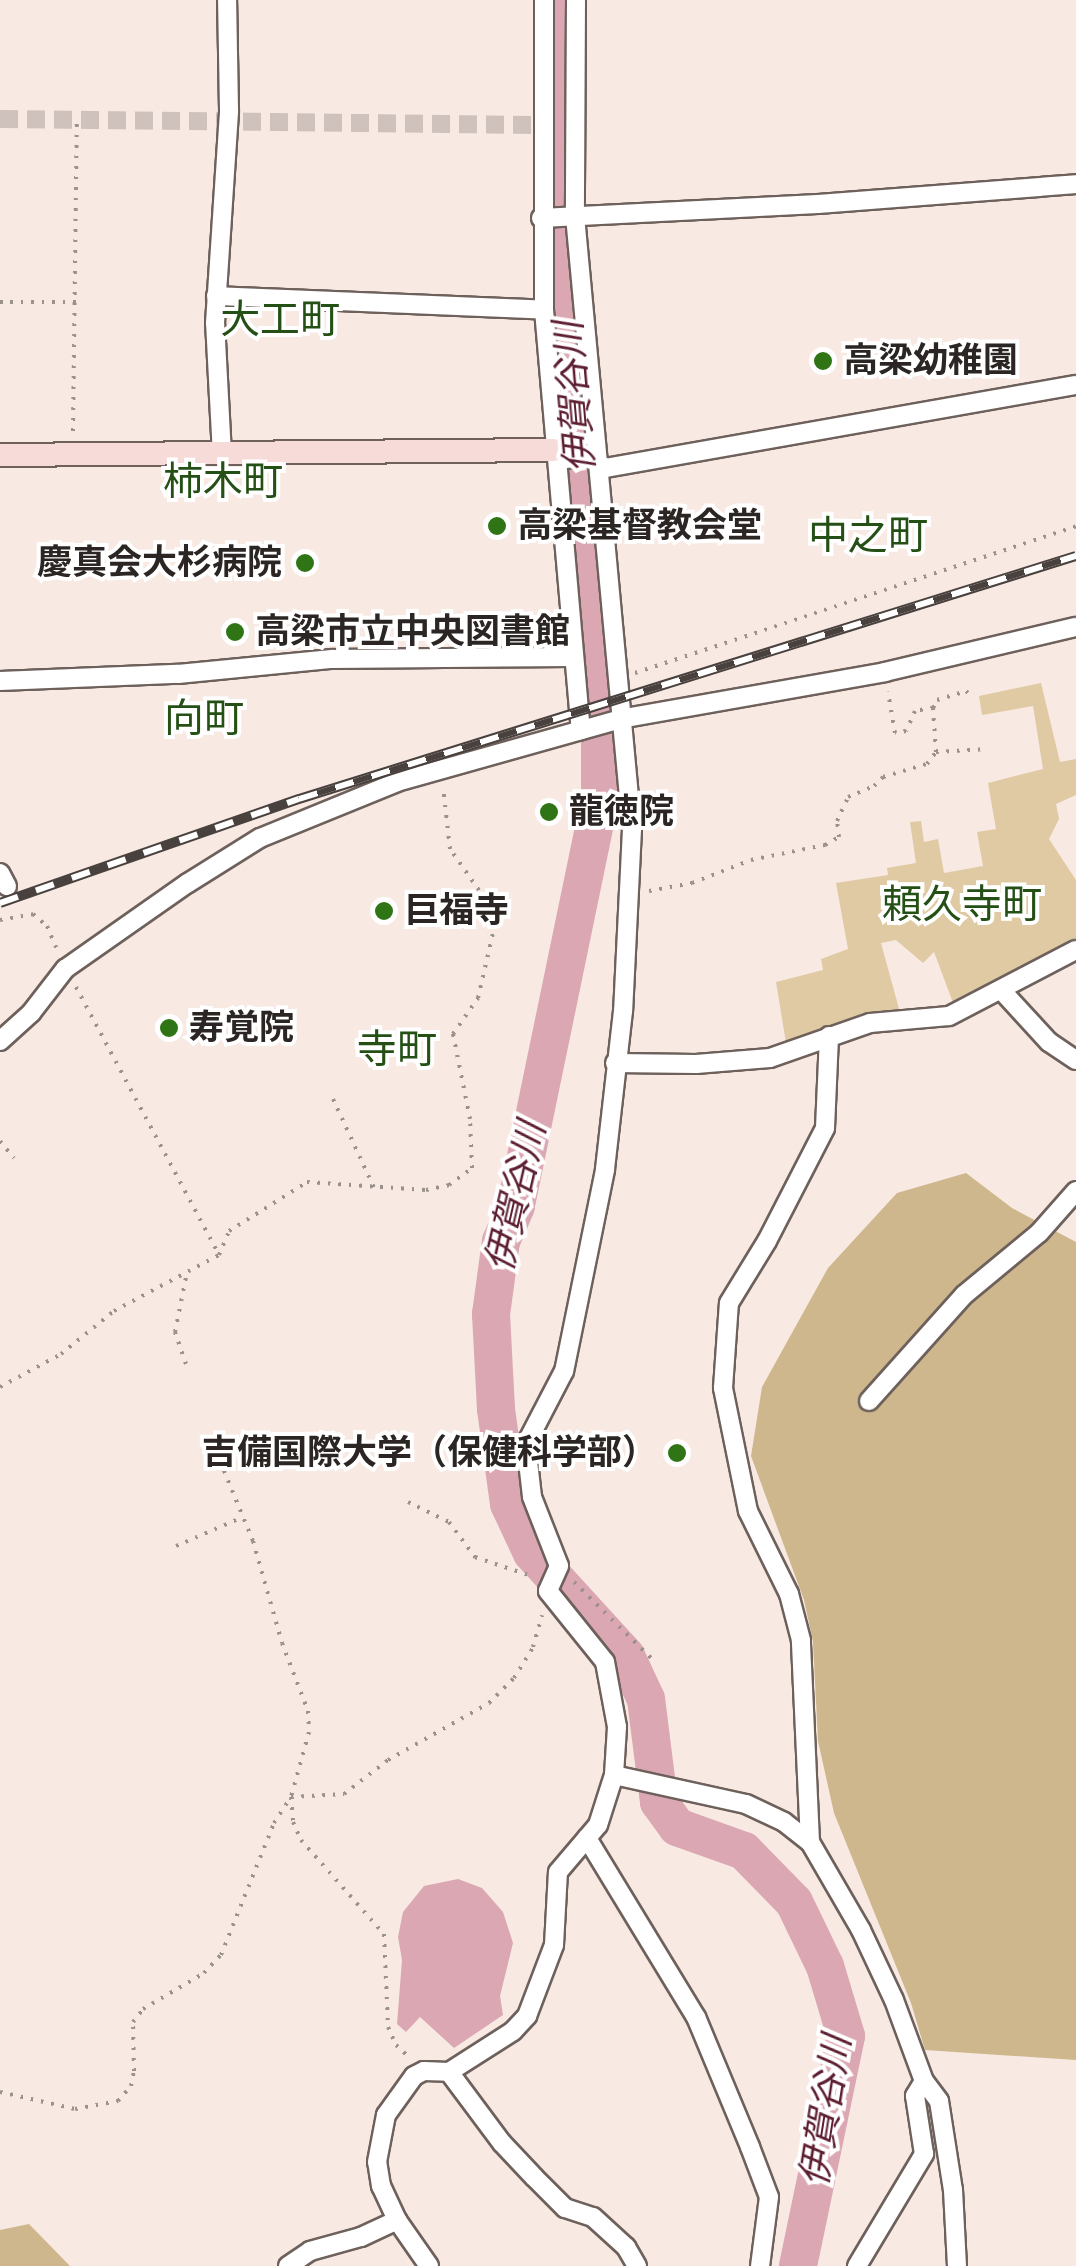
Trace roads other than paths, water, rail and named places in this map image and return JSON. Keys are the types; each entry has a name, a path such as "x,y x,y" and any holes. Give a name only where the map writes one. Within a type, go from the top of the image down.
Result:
{"street":[{"path":"222,455 216,296 229,110 227,0"},
{"path":"544,0 544,310 559,455 572,656 583,729"},
{"path":"429,2266 397,2220 382,2186 378,2140 386,2116 414,2076 424,2071 448,2072 512,2031 527,2016 554,1945 558,1872 605,1812 620,1777 617,1727 605,1662 548,1591 559,1566 532,1497 526,1444 564,1371 583,1294 605,1170 624,1010 632,830 625,718 592,459 572,216 576,0"},
{"path":"546,47 574,47"},
{"path":"545,218 818,204 1076,184"},
{"path":"216,296 544,310"},
{"path":"0,455 559,455 592,459 605,468 1076,386"},
{"path":"0,1041 31,1013 65,969 260,838 441,766 625,718 884,672 1076,627"},
{"path":"0,681 178,674 332,659 572,656"},
{"path":"615,1062 770,1058 870,1023 948,1016 1003,992 1076,950"},
{"path":"1003,992 1049,1042 1076,1060"},
{"path":"810,1842 801,1640 789,1594 748,1511 722,1388 729,1303 767,1241 825,1128 829,1036"},
{"path":"869,1401 964,1295 1039,1233 1076,1192"},
{"path":"620,1777 746,1804 784,1822 810,1842 861,1930 894,2000 924,2082 939,2101 953,2190 957,2266"},
{"path":"587,1838 696,2017 750,2147 769,2197 760,2266"},
{"path":"448,2072 502,2144 534,2177 565,2208 593,2217 626,2247 637,2266"},
{"path":"857,2266 924,2154 916,2096 924,2082"},
{"path":"288,2266 310,2251 361,2237 397,2220"}],"waterway":[{"name":"伊賀谷川","path":"562,0 557,189 600,690 600,799 516,1206 501,1241 491,1314 496,1409 509,1504 532,1553 626,1656 646,1699 659,1802 677,1827 744,1851 794,1902 825,1966 846,2036 798,2266"}],"tunnel":[{"path":"0,119 541,125"}],"railway":[{"path":"0,903 299,799 1076,556"}],"place":[{"name":"高梁幼稚園","path":"823,361"},
{"name":"高梁基督教会堂","path":"497,526"},
{"name":"慶真会大杉病院","path":"305,563"},
{"name":"高梁市立中央図書館","path":"235,632"},
{"name":"龍徳院","path":"549,812"},
{"name":"巨福寺","path":"384,911"},
{"name":"寿覚院","path":"169,1028"},
{"name":"吉備国際大学（保健科学部）","path":"677,1453"}],"district":[{"name":"大工町","path":"280,320"},
{"name":"柿木町","path":"223,482"},
{"name":"中之町","path":"868,536"},
{"name":"向町","path":"204,719"},
{"name":"頼久寺町","path":"962,905"},
{"name":"寺町","path":"397,1050"}]}
